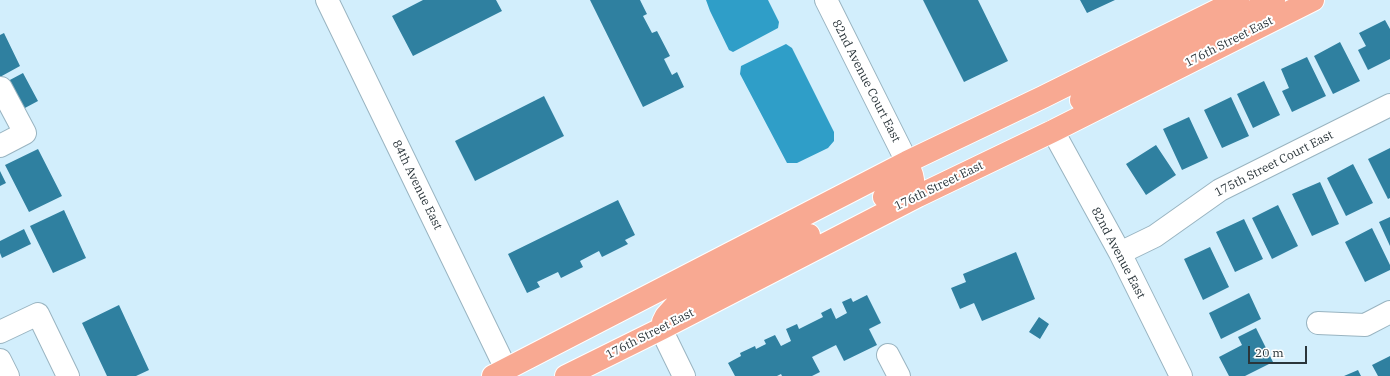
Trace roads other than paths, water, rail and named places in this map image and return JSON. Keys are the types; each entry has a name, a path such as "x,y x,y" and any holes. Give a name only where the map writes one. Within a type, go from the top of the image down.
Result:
{"main road":[{"path":"500,373 906,162 1043,97 1238,0"},
{"path":"1053,131 1054,120 1060,111 1274,0"},
{"name":"176th Street East","path":"566,376 661,329 918,196 1053,131 1313,0"},
{"path":"661,329 666,316 675,306 686,298 910,184 913,180 906,162"}],"street":[{"name":"84th Avenue East","path":"328,0 500,373"},
{"name":"82nd Avenue Court East","path":"826,0 906,162"},
{"path":"0,146 25,133 1,88"},
{"name":"175th Street Court East","path":"1120,254 1155,236 1220,190 1390,105"},
{"name":"82nd Avenue East","path":"1053,131 1120,254 1181,376"},
{"path":"1318,324 1365,325 1390,312"},
{"path":"0,332 38,314 68,376"},
{"path":"661,329 684,376"},
{"path":"888,355 899,376"},
{"path":"0,360 8,376"}],"water":[{"path":"706,0 768,0 779,22 778,28 733,52 729,50"},
{"path":"786,44 792,48 834,132 834,141 828,148 797,163 787,163 740,74 741,66"}]}
